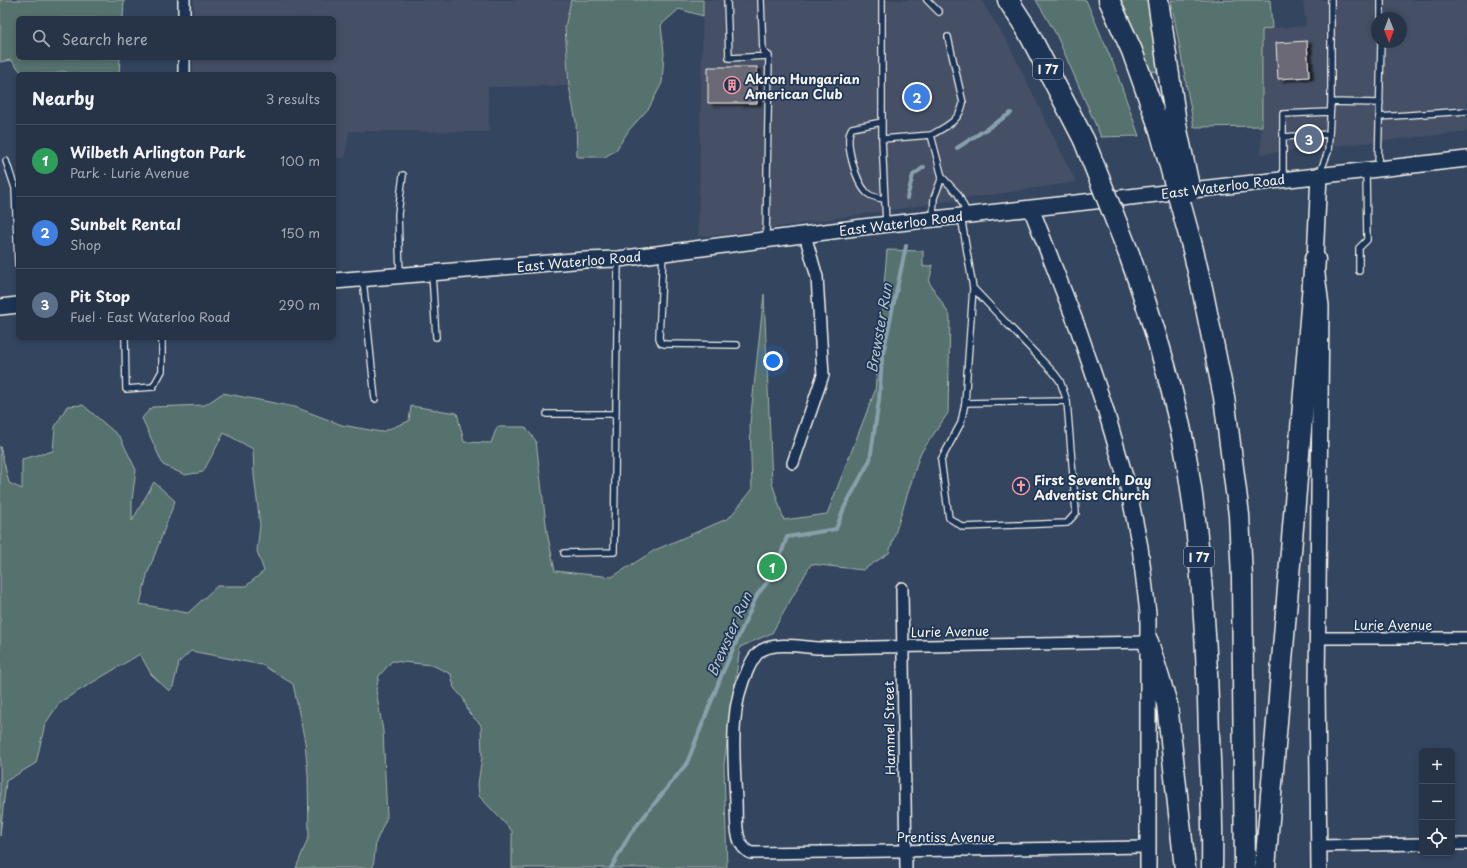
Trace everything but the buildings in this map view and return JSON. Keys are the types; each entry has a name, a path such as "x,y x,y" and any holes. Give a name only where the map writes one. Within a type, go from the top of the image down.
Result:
{"highway":[{"name":"I 77","path":"1008,0 1026,28 1084,140 1129,254 1166,370 1186,460 1195,514 1207,641 1212,868"},
{"path":"1109,0 1169,130"},
{"path":"1158,0 1169,130 1196,246 1231,442 1239,514 1242,578 1245,868"},
{"path":"1265,868 1316,259"},
{"path":"1148,642 1167,704 1185,868"}],"main road":[{"name":"East Waterloo Road","path":"336,281 585,260 618,259 886,224 1467,159"},
{"path":"1319,175 1316,259 1321,306 1319,638 1317,686 1319,868"},
{"path":"1030,208 1079,331 1105,408 1128,487 1145,578 1148,642 1148,868"},
{"path":"0,307 16,305"}],"street":[{"path":"184,0 184,16"},
{"path":"184,60 184,72"},
{"path":"793,463 823,375 818,277 805,235"},
{"name":"Hammel Street","path":"902,588 906,868"},
{"name":"Lurie Avenue","path":"1319,638 1467,638"},
{"name":"Lurie Avenue","path":"746,851 739,839 738,831 735,770 736,704 743,679 755,656 762,650 783,646 819,648 902,645 1148,642"},
{"path":"1319,846 1419,844"},
{"path":"1455,844 1467,844"},
{"name":"Prentiss Avenue","path":"746,851 751,853 1147,847"}],"lane":[{"path":"727,0 729,58 769,56"},
{"path":"761,0 763,51 769,56"},
{"path":"882,0 882,139 886,224"},
{"path":"927,0 939,12"},
{"path":"1319,175 1328,152 1329,112 1331,102 1331,0"},
{"path":"1381,0 1381,12"},
{"path":"882,139 931,135 956,119 962,111 963,103 948,37"},
{"path":"1359,271 1359,248 1367,240 1372,169 1379,117 1381,48"},
{"path":"766,240 769,56"},
{"path":"1331,102 1380,102"},
{"path":"1379,117 1467,111"},
{"path":"1283,179 1283,114 1329,112"},
{"path":"882,122 852,128 848,139 854,168 860,182 867,193 884,199"},
{"path":"1316,135 1328,134"},
{"path":"931,135 942,177 958,194 964,215 972,288 965,403 961,423 941,460 949,518 963,527 1067,523 1076,513 1067,401 1060,381 972,288"},
{"path":"1283,137 1297,136"},
{"path":"6,161 15,188 16,214"},
{"path":"400,276 398,214 403,175"},
{"path":"934,219 934,198 942,177"},
{"path":"663,253 659,338 661,342 665,344 737,345"},
{"path":"564,553 614,552 618,259"},
{"path":"432,273 436,337"},
{"path":"363,279 375,399"},
{"path":"125,340 126,389 153,387 162,372 162,340"},
{"path":"965,403 1067,401"},
{"path":"547,414 616,414"}],"shaded area":[{"path":"194,0 571,0 565,27 569,86 488,87 489,132 349,131 345,158 336,158 336,72 193,72 193,60 336,60 336,16 193,16"},
{"path":"703,0 981,0 1008,43 1076,182 726,235 698,236"},
{"path":"1303,0 1467,0 1467,132 1261,154 1262,29 1306,26"}],"green space":[{"path":"0,0 124,0 123,16 16,16 16,60 120,60 119,72 21,72 11,60 0,62"},
{"path":"571,0 703,0 703,16 679,9 661,25 664,53 662,83 649,108 629,130 616,150 605,157 577,157 576,122 569,86 565,27"},
{"path":"1036,0 1086,0 1115,68 1139,136 1101,137 1056,34"},
{"path":"1112,0 1151,0 1164,73 1146,70"},
{"path":"1171,0 1270,0 1272,28 1262,30 1262,126 1194,127"},
{"path":"887,250 923,251 923,267 933,265 929,282 950,316 948,413 920,454 889,553 863,570 811,564 772,633 740,647 724,765 727,868 512,868 512,831 479,796 478,784 482,757 481,725 469,713 463,698 454,688 451,674 432,665 392,661 379,676 376,690 383,731 387,817 376,842 373,868 296,868 309,836 308,775 305,742 293,684 262,665 191,651 179,662 173,687 169,691 151,674 140,654 60,702 45,724 36,763 6,781 0,836 0,446 9,483 22,489 22,459 53,451 55,427 67,406 83,405 120,437 136,470 132,500 132,521 154,482 175,501 147,575 140,604 188,613 217,586 246,586 264,571 257,551 260,525 254,475 253,449 224,433 203,472 185,475 163,465 142,418 152,407 205,405 223,393 295,407 342,425 381,432 409,421 411,406 457,413 464,442 491,443 497,427 525,427 536,441 547,532 555,571 612,577 655,550 729,518 752,490 750,423 764,294 772,483 784,520 827,514 875,391"}],"waterway":[{"name":"Brewster Run","path":"957,148 1011,113"},
{"name":"Brewster Run","path":"907,198 913,175 924,167"},
{"name":"Brewster Run","path":"611,868 630,834 687,763 722,674 757,595 774,574 787,537 836,529 844,508 870,460 879,400 882,358 906,246"}],"place":[{"name":"Akron Hungarian American Club","path":"732,85"},
{"name":"Sunbelt Rental","path":"917,97"},
{"name":"Pit Stop","path":"1309,139"},
{"name":"First Seventh Day Adventist Church","path":"1021,486"},
{"name":"Wilbeth Arlington Park","path":"772,567"}]}
